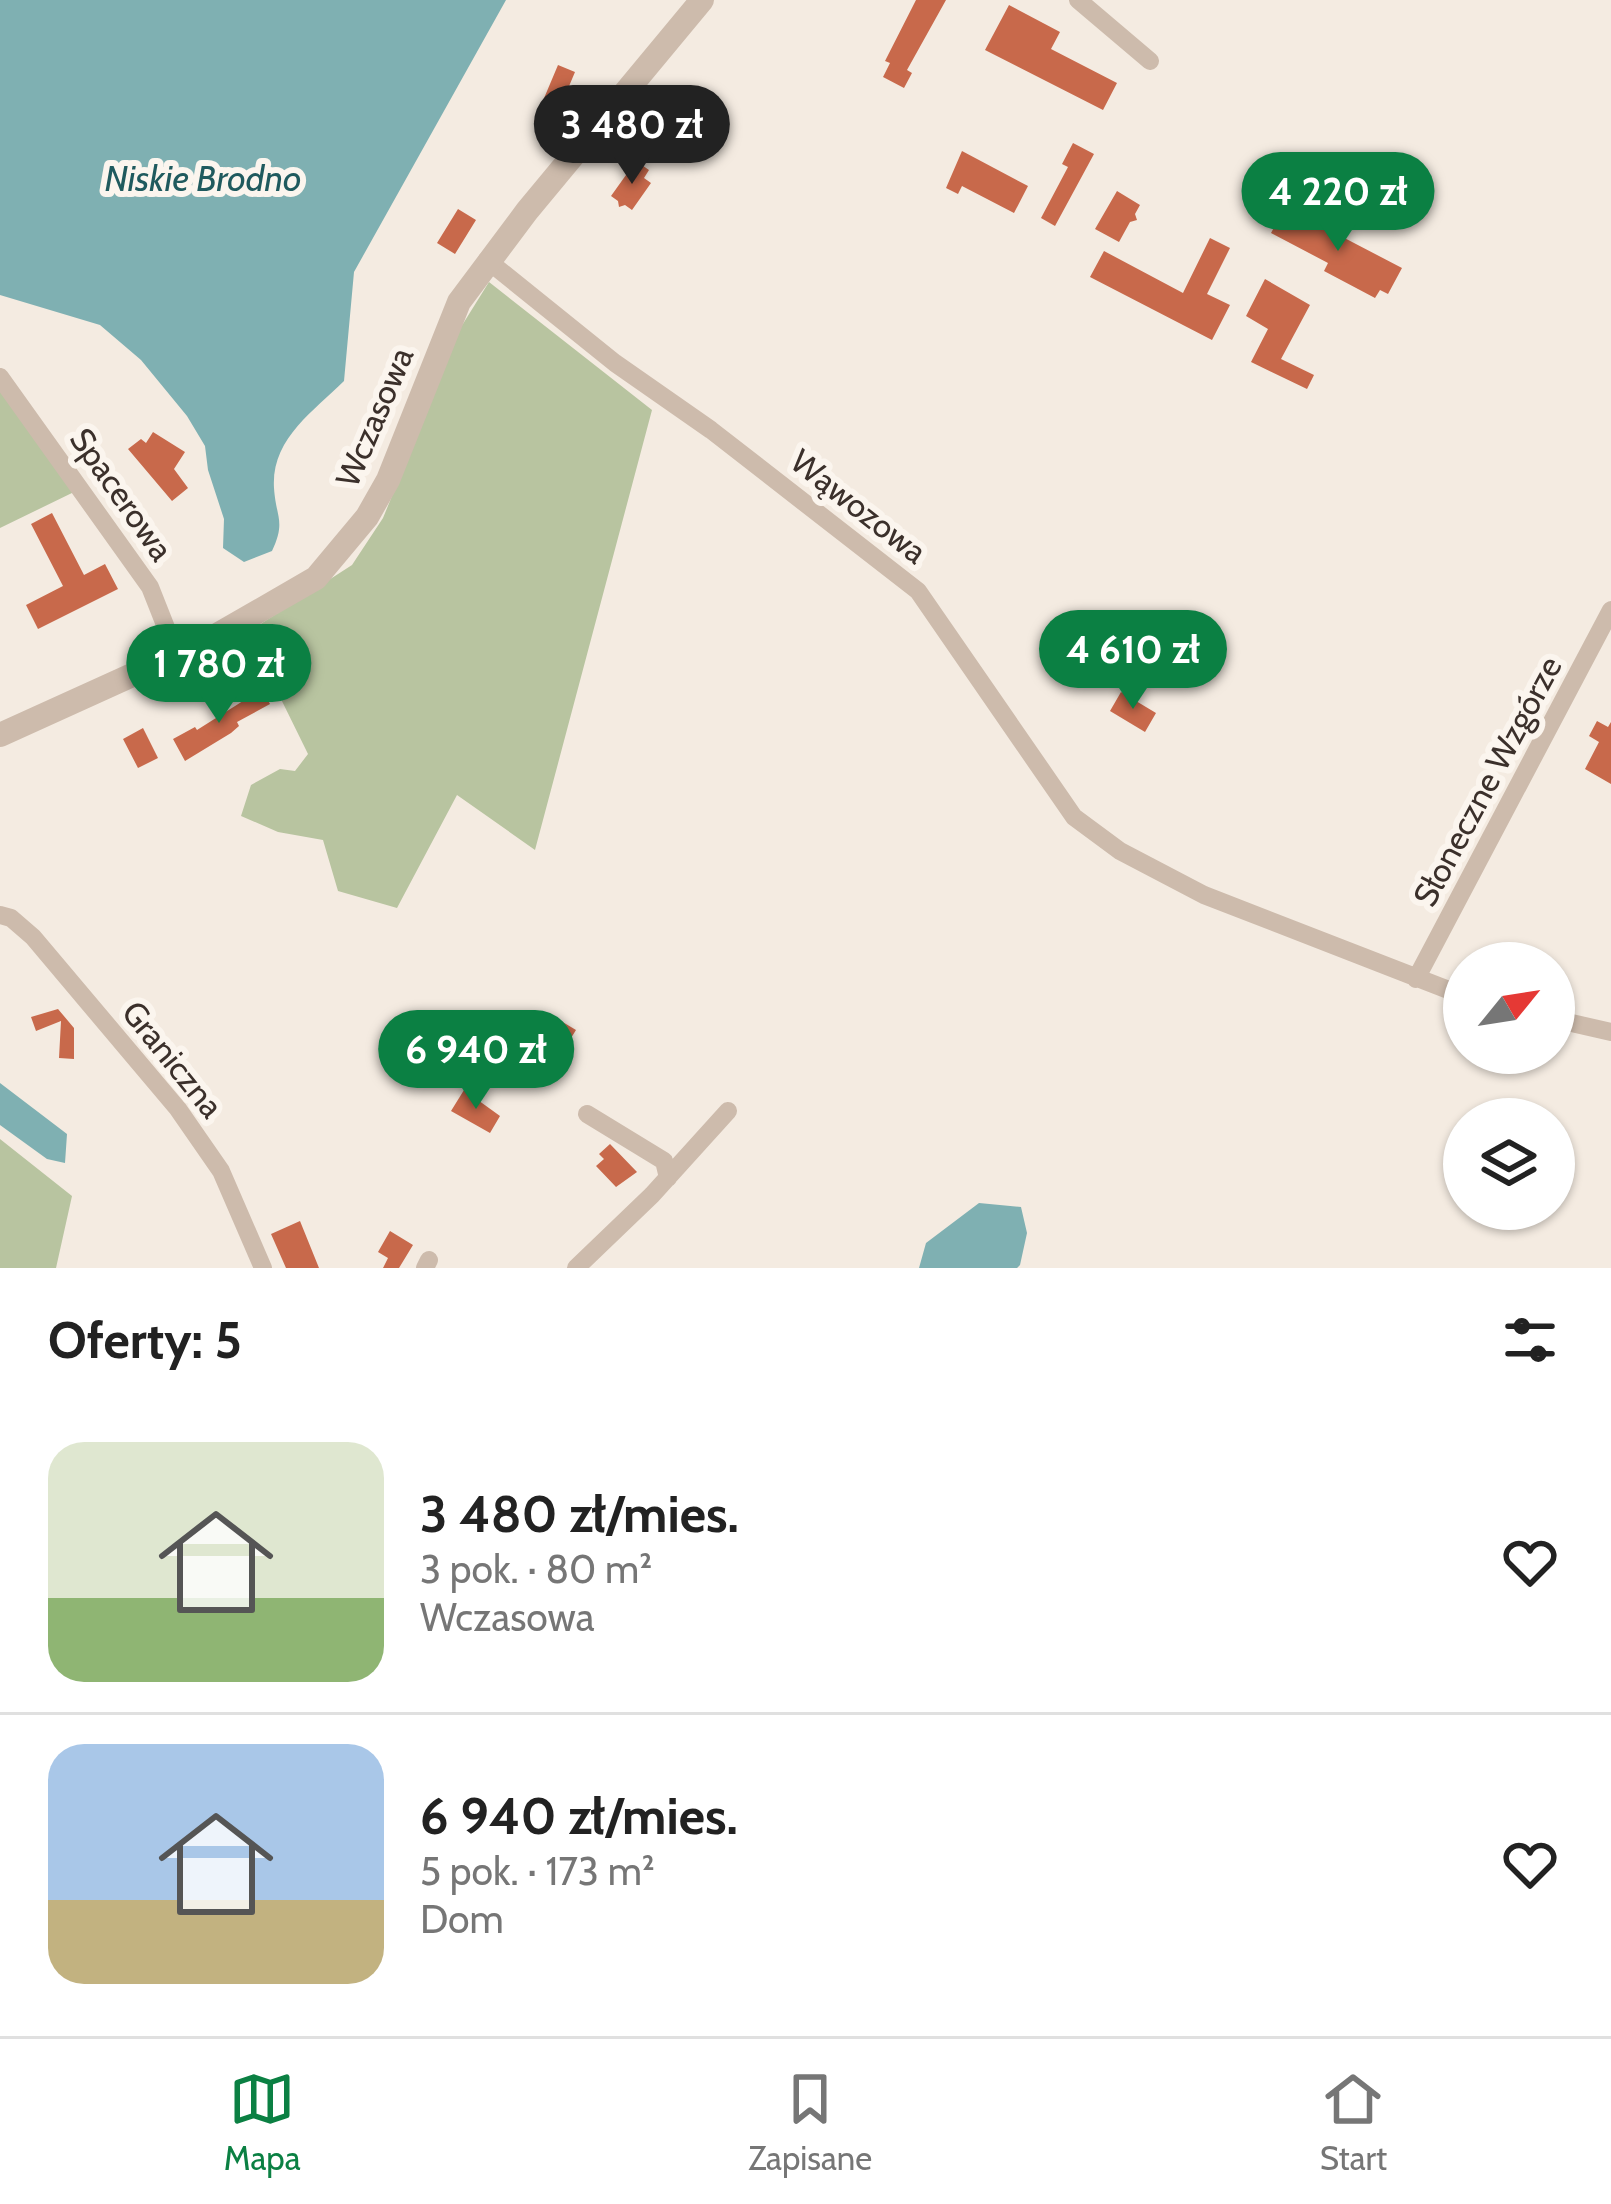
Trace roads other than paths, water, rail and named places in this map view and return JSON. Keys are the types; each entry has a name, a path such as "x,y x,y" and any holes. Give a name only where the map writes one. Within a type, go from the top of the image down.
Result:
{"street":[{"name":"Wczasowa","path":"0,734 171,657 316,578 367,517 388,480 459,302 488,260 702,0"},
{"path":"1078,0 1150,61"},
{"name":"Wąwozowa","path":"488,260 615,363 711,430 918,591 1074,817 1120,850 1204,895 1443,989"},
{"name":"Spacerowa","path":"0,377 151,587 171,657"},
{"name":"Słoneczne Wzgórze","path":"1416,979 1611,610"},
{"name":"Graniczna","path":"0,915 11,918 33,937 178,1109 221,1171 263,1268"},
{"path":"1575,1023 1611,1032"},
{"path":"576,1268 728,1111"},
{"path":"586,1114 664,1161 668,1178"}],"water":[{"name":"Niskie Brodno","path":"0,0 506,0 354,272 344,381 296,428 279,455 274,488 279,526 272,551 244,562 223,548 224,519 205,446 141,360 100,325 0,295"},
{"path":"0,1083 67,1134 65,1163 47,1159 0,1125"},
{"path":"979,1203 1021,1207 1027,1233 1020,1265 919,1268 926,1243"}]}
